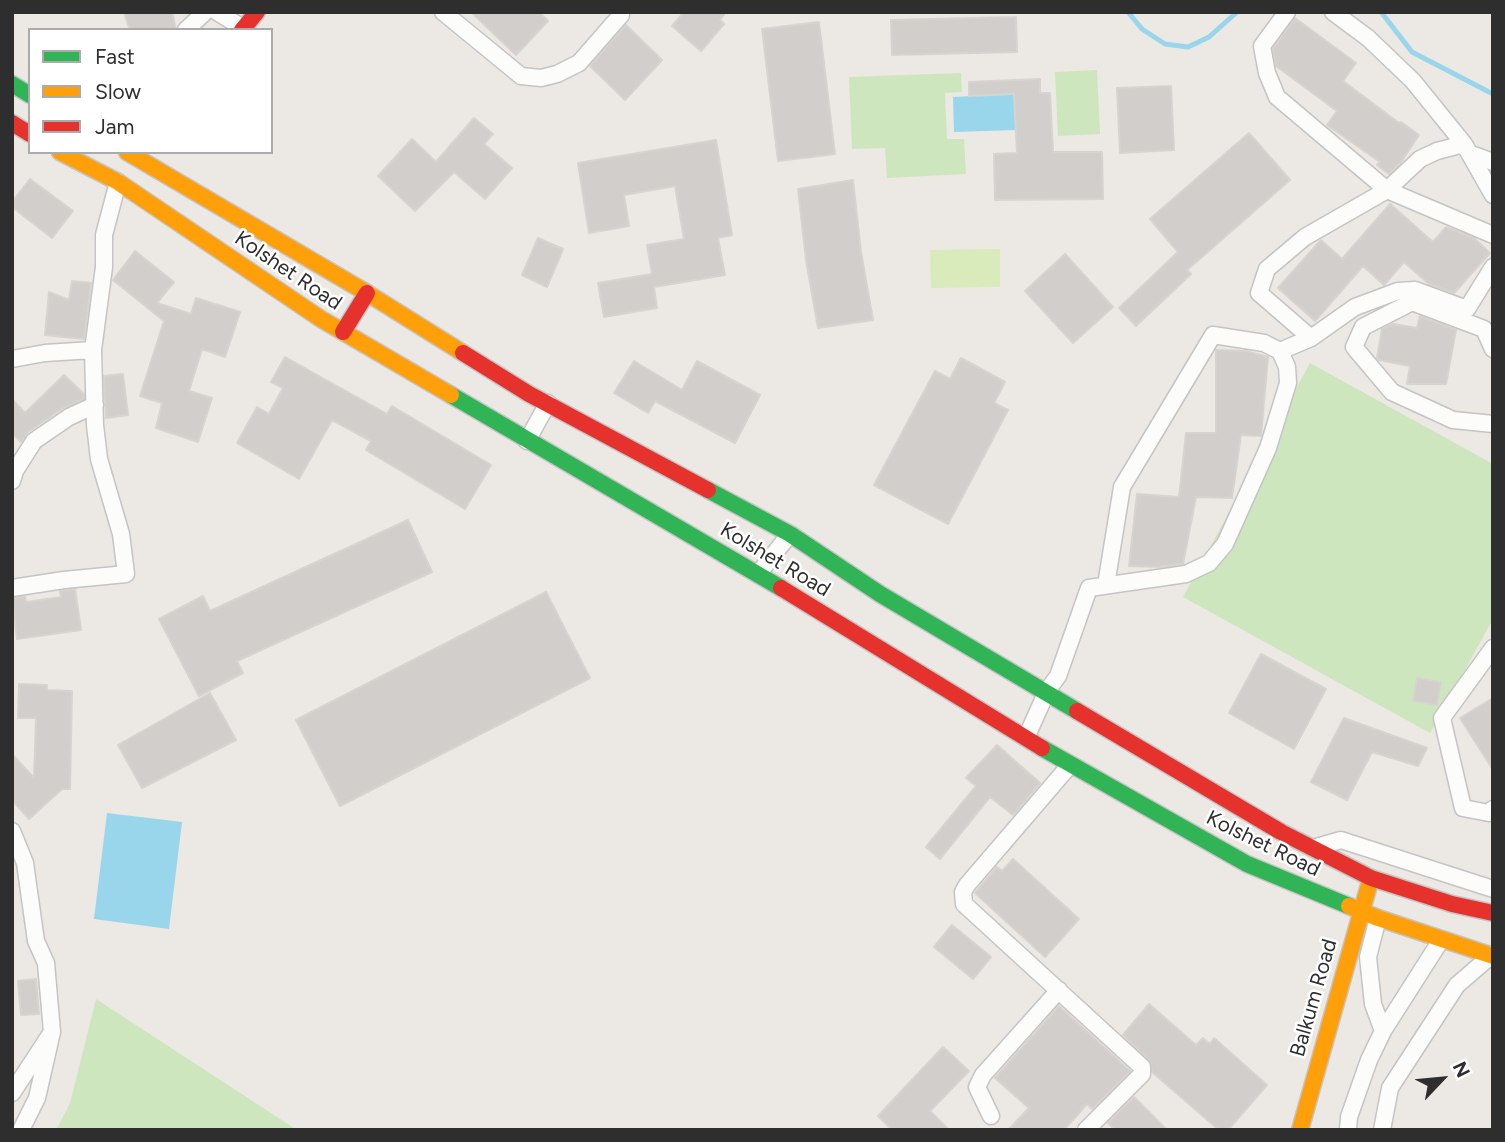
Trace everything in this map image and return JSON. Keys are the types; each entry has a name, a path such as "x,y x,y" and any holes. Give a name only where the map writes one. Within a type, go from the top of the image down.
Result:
{"street":[{"path":"188,28 205,12"},
{"path":"217,12 241,28"},
{"path":"243,28 257,12"},
{"path":"443,12 521,76 541,78 557,74 579,63 621,15"},
{"path":"1287,12 1262,46 1266,73 1277,97 1387,190 1493,235"},
{"path":"1333,12 1368,38 1413,81 1467,149 1493,195"},
{"path":"12,85 28,94"},
{"path":"12,123 28,133"},
{"path":"1311,338 1259,293 1267,269 1304,237 1387,190 1420,159 1437,151 1467,149 1493,162"},
{"name":"Kolshet Road","path":"64,154 118,182 343,332 758,574 1070,765 1247,864 1361,912 1492,955"},
{"path":"12,588 126,574 121,534 99,459 95,425 93,350 104,267 104,235 118,182 137,155"},
{"name":"Kolshet Road","path":"137,155 548,403 790,534 880,594 1281,832 1371,878 1452,904 1487,911"},
{"path":"1280,351 1311,338 1355,307 1398,291 1415,290 1466,309 1493,267"},
{"path":"343,332 367,293"},
{"path":"1493,349 1489,327 1412,302 1363,327 1354,347 1392,392 1453,420 1493,424"},
{"path":"1026,738 1047,691 1058,676 1089,588 1186,574 1209,563 1225,544 1268,448 1288,383 1287,367 1280,351 1264,343 1213,335 1122,488 1106,585"},
{"path":"12,359 46,353 93,350"},
{"path":"527,441 548,403"},
{"path":"12,481 15,471 34,441 69,417 95,405"},
{"path":"758,574 790,534"},
{"path":"1493,648 1442,718 1463,808 1489,813 1493,809"},
{"path":"1070,765 963,892 964,904 1142,1067 1142,1074 1086,1130"},
{"path":"12,831 25,863 36,942 46,963 52,1032 37,1098 21,1130"},
{"path":"1313,848 1341,840 1492,888 1487,911"},
{"path":"1371,878 1381,852"},
{"name":"Balkum Road","path":"1300,1130 1371,878"},
{"path":"1378,918 1367,957 1373,1004 1383,1031"},
{"path":"1348,1130 1349,1117 1368,1060 1383,1031 1441,940"},
{"path":"1382,1130 1391,1088 1457,985 1492,955"},
{"path":"991,1116 977,1087 984,1075 1059,990"},
{"path":"12,1093 52,1032"}],"green space":[{"path":"1097,70 1100,134 1058,136 1055,72"},
{"path":"961,73 962,92 945,93 947,139 964,139 966,174 887,178 885,148 852,149 849,77"},
{"path":"1000,249 1000,287 931,288 930,250"},
{"path":"1310,363 1493,464 1493,619 1430,733 1183,597"},
{"path":"96,999 297,1130 56,1130 70,1103"}],"water":[{"path":"1014,94 1016,130 954,132 953,97"},
{"path":"107,813 182,822 169,929 94,919"}],"building":[{"path":"124,12 172,12 176,28 129,28"},
{"path":"471,12 539,12 548,21 516,55"},
{"path":"684,12 726,12 720,20 724,24 701,51 672,26"},
{"path":"1016,17 1017,52 892,55 891,20"},
{"path":"1295,18 1356,63 1343,81 1419,135 1401,162 1389,174 1377,165 1380,162 1327,125 1337,111 1276,66 1273,49"},
{"path":"819,22 835,154 778,161 762,29"},
{"path":"626,25 662,60 625,100 590,66"},
{"path":"1040,79 1040,93 1050,93 1053,152 1102,152 1103,199 995,200 994,154 1017,153 1014,94 969,96 969,82"},
{"path":"1171,86 1174,150 1120,153 1117,88"},
{"path":"474,118 493,134 484,144 512,168 485,199 454,172 415,211 378,176 412,139 436,162"},
{"path":"1249,133 1290,180 1187,270 1191,274 1136,326 1119,308 1178,252 1150,219"},
{"path":"716,140 732,235 718,238 725,275 654,287 657,308 604,317 598,283 652,274 647,245 684,239 675,186 624,195 629,226 589,233 578,163"},
{"path":"30,179 73,211 52,238 12,207 12,202"},
{"path":"853,180 861,252 873,320 818,328 806,260 798,189"},
{"path":"1390,204 1433,242 1446,227 1474,238 1490,253 1454,293 1429,284 1404,262 1384,285 1363,266 1315,321 1278,288 1321,240 1342,259"},
{"path":"538,238 563,249 547,287 522,275"},
{"path":"135,251 174,282 157,303 191,314 196,298 240,312 225,357 202,349 189,391 212,398 198,442 156,428 162,403 140,396 164,321 113,280"},
{"path":"1065,254 1113,307 1073,343 1025,291"},
{"path":"72,281 91,283 84,339 45,335 49,292 69,300"},
{"path":"1420,316 1456,330 1446,384 1407,384 1410,366 1377,358 1382,329 1393,324 1417,328"},
{"path":"1216,350 1246,351 1268,357 1261,436 1241,435 1232,498 1196,497 1183,564 1161,567 1129,566 1137,494 1179,497 1186,433 1216,433"},
{"path":"285,357 387,414 392,406 491,465 465,509 366,450 371,441 332,420 299,479 237,443 257,407 269,414 283,388 271,382"},
{"path":"961,358 1005,382 994,403 1008,410 948,524 874,485 935,371 950,379"},
{"path":"634,361 682,390 697,361 760,395 735,443 655,401 648,413 614,393"},
{"path":"123,374 128,415 106,418 104,376"},
{"path":"64,375 84,394 84,399 63,408 28,432 21,442 12,433 12,399 25,413"},
{"path":"408,520 432,572 237,661 243,673 199,696 159,619 203,596 210,611"},
{"path":"75,589 81,630 17,639 12,598 25,597 26,602 61,597 60,591"},
{"path":"546,592 590,678 340,806 296,720"},
{"path":"1261,654 1326,689 1294,749 1229,713"},
{"path":"1417,678 1441,682 1437,705 1413,701"},
{"path":"19,684 47,685 47,690 72,691 70,789 62,789 29,819 12,800 12,754 34,778 36,718 18,718"},
{"path":"210,693 236,740 142,788 118,745"},
{"path":"1493,698 1493,770 1460,718"},
{"path":"1344,718 1427,748 1418,766 1372,752 1347,800 1311,782"},
{"path":"997,745 1040,783 1013,815 990,797 940,859 926,847 976,786 966,778"},
{"path":"1013,859 1079,919 1045,957 975,893 997,867 1002,871"},
{"path":"952,925 991,957 973,979 934,947"},
{"path":"36,979 39,1014 21,1015 18,981"},
{"path":"1149,1004 1196,1045 1203,1038 1210,1044 1214,1038 1267,1085 1228,1130 1219,1130 1152,1072 1149,1060 1123,1035"},
{"path":"1059,1006 1130,1071 1092,1109 1087,1104 1064,1130 1008,1130 1029,1108 995,1078"},
{"path":"943,1047 969,1071 930,1111 949,1130 892,1130 878,1116"},
{"path":"1134,1097 1167,1130 1115,1130 1108,1123"}],"waterway":[{"path":"1128,12 1142,29 1165,44 1188,47 1209,37 1237,12"},
{"path":"1381,12 1412,52 1493,94"}],"traffic: fast":[{"path":"12,84 28,94"},
{"path":"451,395 781,588"},
{"path":"708,490 790,534 880,594 1077,711"},
{"path":"1042,748 1247,864 1349,906"}],"traffic: slow":[{"path":"64,154 118,182 321,319 451,395"},
{"path":"130,154 367,293 463,353"},
{"path":"1300,1130 1371,878"},
{"path":"1349,906 1493,956"}],"traffic: jam":[{"path":"244,28 257,12"},
{"path":"12,123 28,133"},
{"path":"343,332 367,293"},
{"path":"463,353 529,394 708,490"},
{"path":"781,588 1042,748"},
{"path":"1077,711 1281,832 1371,878 1452,904 1493,913"}]}
